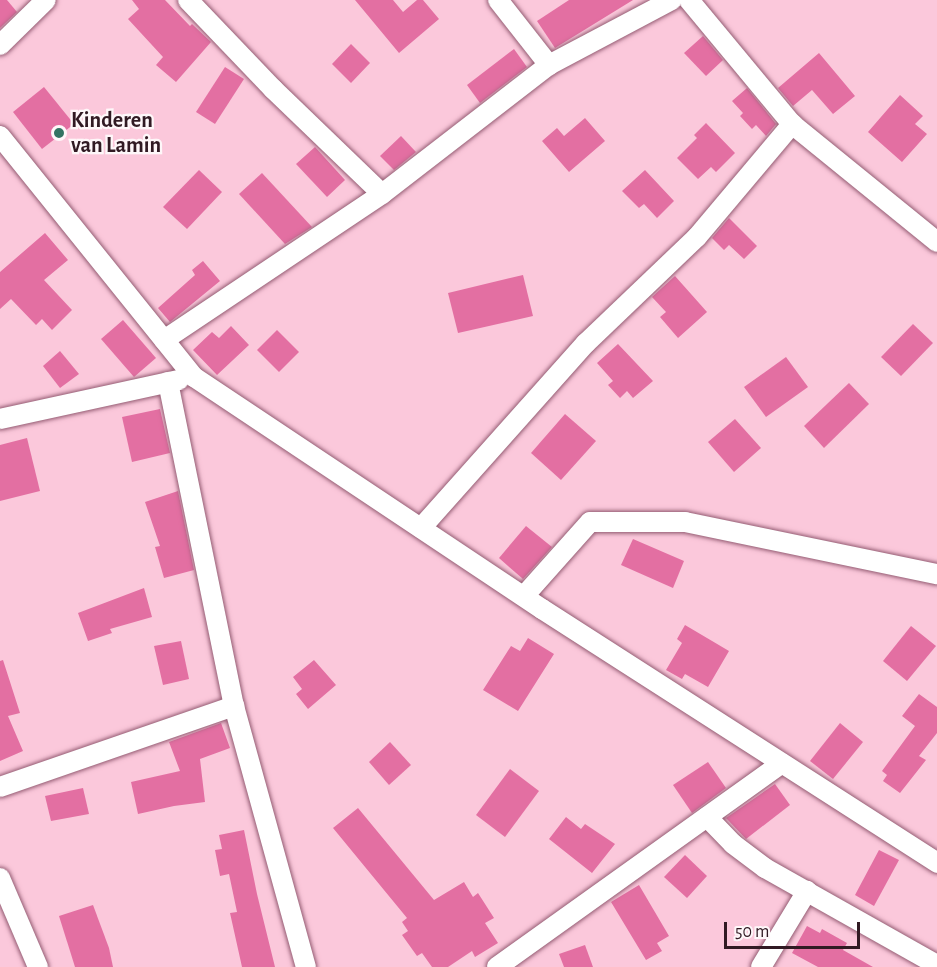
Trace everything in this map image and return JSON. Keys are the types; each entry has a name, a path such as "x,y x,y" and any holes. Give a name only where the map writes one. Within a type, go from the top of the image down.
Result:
{"street":[{"path":"0,45 46,0"},
{"path":"188,0 273,89 382,194"},
{"path":"498,0 549,65"},
{"path":"164,340 382,194 549,65 672,0"},
{"path":"689,0 792,124 937,242"},
{"path":"421,528 586,342 697,237 792,124"},
{"path":"0,136 194,377 524,596 937,863"},
{"path":"0,419 194,377"},
{"path":"168,382 234,706 306,967"},
{"path":"524,596 590,522 685,522 937,574"},
{"path":"0,787 234,706"},
{"path":"497,967 782,763"},
{"path":"707,817 733,844 765,868 937,965"},
{"path":"0,878 38,967"},
{"path":"761,967 807,891"}],"building":[{"path":"0,0 7,0 17,12 0,28"},
{"path":"132,0 165,0 190,26 192,24 211,42 176,82 156,65 163,57 128,19 139,9"},
{"path":"355,0 393,0 403,12 417,0 423,0 439,19 399,53"},
{"path":"569,0 633,0 555,48 537,21"},
{"path":"703,36 723,60 706,76 684,53"},
{"path":"351,44 370,63 351,83 332,64"},
{"path":"514,49 527,67 480,103 467,85"},
{"path":"819,53 855,96 833,114 812,90 793,106 778,88"},
{"path":"225,67 244,79 215,124 196,112"},
{"path":"44,87 74,124 42,149 13,112"},
{"path":"747,88 776,124 766,136 756,125 752,129 740,116 743,113 732,101"},
{"path":"900,95 923,116 915,124 927,134 902,162 868,132"},
{"path":"585,118 605,141 569,172 542,141 557,128 564,136"},
{"path":"706,123 735,153 716,172 711,167 698,179 677,158 697,138 694,135"},
{"path":"401,136 416,152 394,170 380,156"},
{"path":"315,147 345,180 327,197 296,164"},
{"path":"199,170 222,192 187,229 163,207"},
{"path":"645,170 674,201 657,218 644,204 639,208 622,191"},
{"path":"262,173 312,227 285,244 239,194"},
{"path":"729,218 757,246 744,259 729,245 724,250 712,238"},
{"path":"45,233 68,260 44,280 72,310 52,330 42,319 36,325 11,299 0,309 0,272"},
{"path":"203,261 220,281 170,322 158,308 195,275 192,270"},
{"path":"523,275 533,316 458,333 448,293"},
{"path":"675,276 707,312 678,338 660,317 666,312 652,297"},
{"path":"123,320 156,358 134,377 101,339"},
{"path":"913,324 933,343 901,376 881,357"},
{"path":"231,326 249,345 217,375 193,350 212,332 219,338"},
{"path":"277,330 299,352 279,372 257,350"},
{"path":"618,344 653,381 633,398 627,391 620,398 608,385 613,381 597,363"},
{"path":"60,351 79,374 60,388 43,366"},
{"path":"786,357 808,387 766,417 744,387"},
{"path":"849,383 869,404 824,448 804,426"},
{"path":"160,409 170,453 132,462 122,417"},
{"path":"565,414 596,441 561,480 531,453"},
{"path":"735,419 761,448 734,472 708,442"},
{"path":"27,438 40,491 0,501 0,445"},
{"path":"178,491 194,570 164,578 155,547 160,546 145,502"},
{"path":"526,526 552,547 523,579 499,558"},
{"path":"633,539 684,561 673,588 621,565"},
{"path":"144,588 152,617 110,629 112,633 88,641 78,613"},
{"path":"685,625 729,651 708,687 685,674 682,679 666,670 682,643 677,639"},
{"path":"911,626 936,646 907,681 883,661"},
{"path":"528,638 554,654 518,711 483,690 511,646 520,651"},
{"path":"181,641 189,679 163,685 154,646"},
{"path":"3,660 20,713 8,716 23,751 0,761 0,661"},
{"path":"314,660 336,685 308,709 296,694 302,689 293,677"},
{"path":"919,694 937,707 937,733 919,756 926,760 900,793 883,781 887,775 882,771 915,726 902,716"},
{"path":"221,723 230,748 200,759 205,802 138,814 131,782 180,771 169,742"},
{"path":"840,723 863,742 833,779 810,761"},
{"path":"390,742 411,765 389,785 369,762"},
{"path":"708,762 726,788 692,813 673,785"},
{"path":"510,769 539,791 505,837 476,815"},
{"path":"775,784 790,805 746,839 726,818"},
{"path":"83,788 89,814 51,821 45,796"},
{"path":"358,808 434,900 464,882 473,897 478,893 494,918 485,923 498,943 475,957 472,951 448,967 432,967 422,953 417,956 402,935 408,931 402,922 407,918 333,828"},
{"path":"566,817 581,829 585,824 615,844 592,873 549,839"},
{"path":"244,830 275,967 242,967 230,913 237,912 229,874 220,876 215,850 222,849 219,835"},
{"path":"879,850 899,860 874,906 855,895"},
{"path":"685,855 707,876 687,898 664,877"},
{"path":"639,885 669,936 657,943 662,951 646,960 611,902"},
{"path":"93,905 109,948 113,967 75,967 59,916"},
{"path":"807,926 820,933 822,929 847,943 843,950 873,967 818,967 792,953"},
{"path":"585,945 593,967 564,967 559,954"}],"place":[{"name":"Kinderen van Lamin","path":"59,133"}]}
